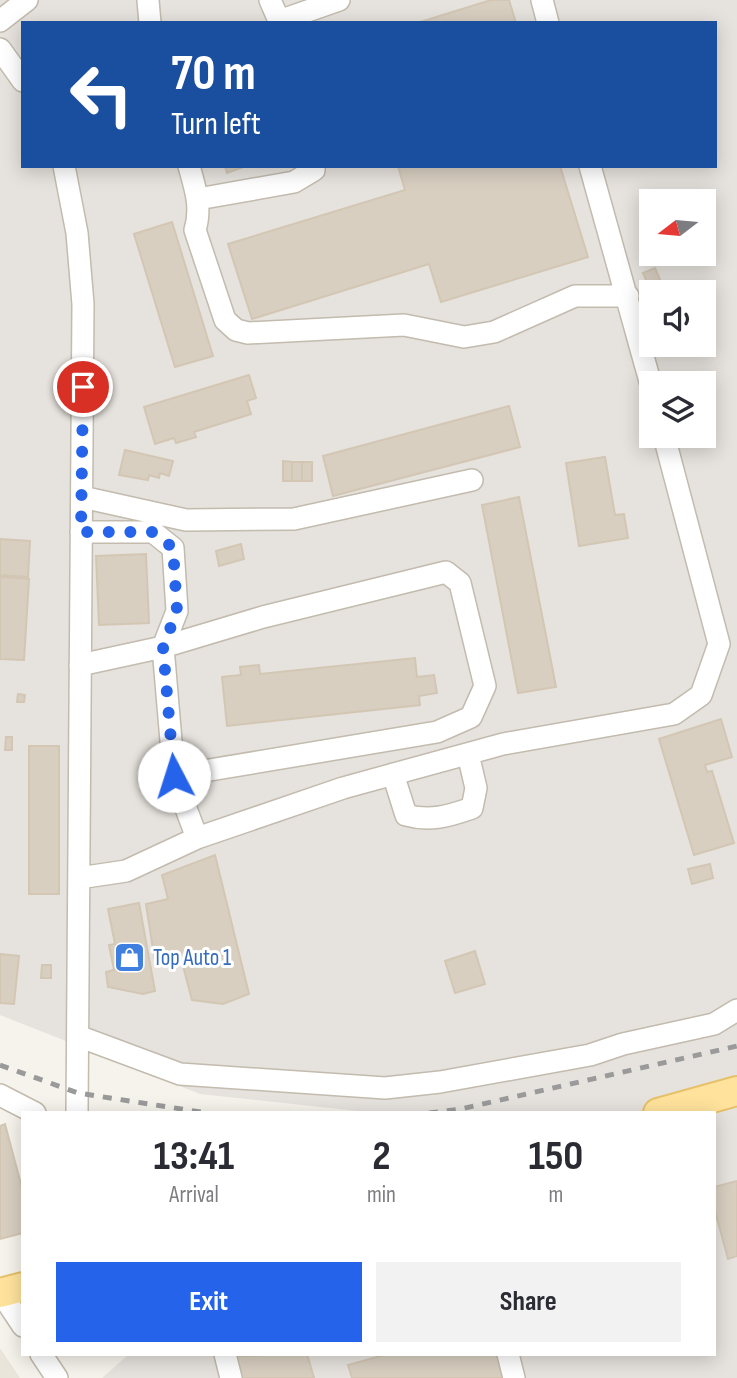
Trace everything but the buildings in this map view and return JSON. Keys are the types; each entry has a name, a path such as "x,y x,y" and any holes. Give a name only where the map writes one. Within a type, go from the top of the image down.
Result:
{"main road":[{"path":"665,1111 737,1091"}],"street":[{"path":"0,21 27,0"},
{"path":"148,0 150,21"},
{"path":"270,0 280,21"},
{"path":"283,21 339,0"},
{"path":"542,0 547,21"},
{"path":"0,49 21,78"},
{"path":"64,168 76,233 83,304 78,1111"},
{"path":"190,168 198,199 199,217 195,230 225,320 236,330 248,333 404,325 464,337 494,332 575,296 628,296"},
{"path":"198,199 294,182 314,168"},
{"path":"591,168 647,371"},
{"path":"79,878 126,871 197,838 393,774 503,744 674,714 701,695 719,644 667,448"},
{"path":"82,497 187,520 294,519 472,480"},
{"path":"81,532 153,532 173,548 177,611 163,647 174,776 197,838"},
{"path":"80,664 163,647 262,617 446,572 460,583 485,686 471,717 437,732 174,776"},
{"path":"393,774 406,815 424,820 453,815 472,808 476,788 468,754"},
{"path":"78,1036 180,1073 385,1088 590,1055 623,1044 714,1024 737,1010"},
{"path":"0,1095 31,1111"},
{"path":"8,1291 21,1321"},
{"path":"42,1356 57,1378"},
{"path":"226,1356 231,1378"},
{"path":"508,1356 514,1378"}],"shaded area":[{"path":"0,0 737,0 737,1378 102,1378 127,1356 716,1356 716,1111 357,1111 200,1094 0,1015"},
{"path":"0,1348 20,1378 0,1378"}],"railway":[{"path":"445,1111 737,1046"},
{"path":"0,1065 78,1093 194,1111"}],"place":[{"name":"Top Auto 1","path":"130,957"}],"route":[{"path":"83,387 81,532 153,532 173,548 177,611 163,647 174,776"}]}
